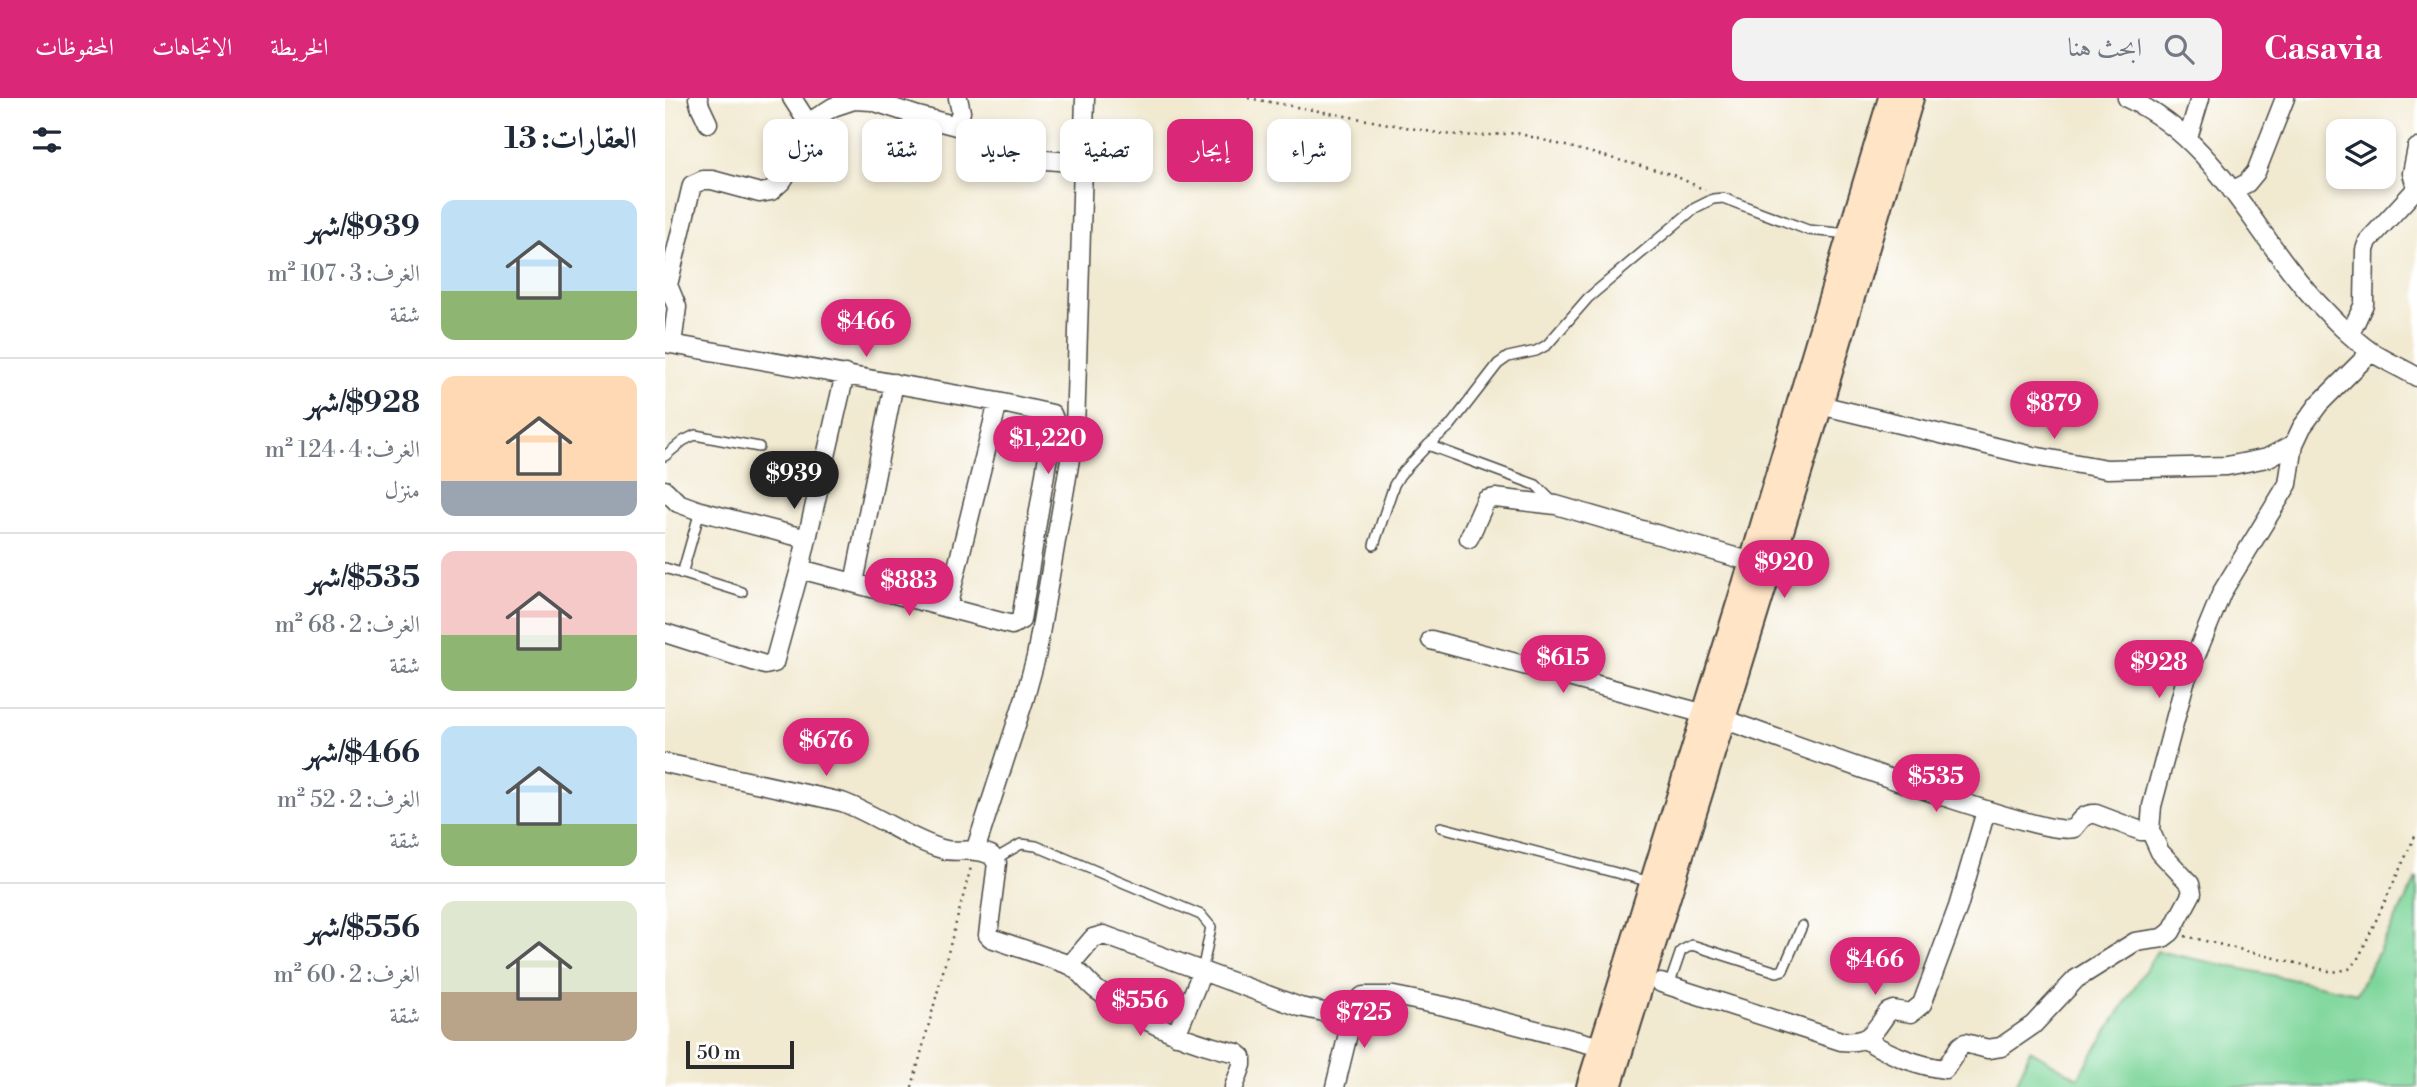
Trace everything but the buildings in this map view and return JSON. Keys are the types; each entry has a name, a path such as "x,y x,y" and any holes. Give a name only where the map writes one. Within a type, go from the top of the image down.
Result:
{"street":[{"path":"698,98 708,123"},
{"path":"792,98 805,119"},
{"path":"958,98 961,112 958,119"},
{"path":"1084,119 1085,98"},
{"path":"1609,1087 1714,717 1752,562 1891,98"},
{"path":"1589,1087 1653,882 1714,717 1819,405 1911,98"},
{"path":"2127,98 2149,108 2197,147 2299,281 2350,334 2371,352 2417,377"},
{"path":"2188,138 2200,98"},
{"path":"2232,191 2253,178 2285,98"},
{"path":"814,119 833,107 854,100 872,101 956,126"},
{"path":"2350,334 2364,304 2365,250 2368,241 2417,189 2412,173 2417,148"},
{"path":"781,182 771,191 759,193 712,180 703,180 692,185 668,285 677,307 668,344 1048,411 1054,419 1021,620 1012,625 800,569"},
{"path":"975,850 1036,657 1075,430 1082,182"},
{"path":"1665,984 1841,1041 1866,1040 1890,1052 1934,1068 1945,1069 1960,1046 1965,1043 1988,1049 2001,1047 2033,1025 2076,979 2135,942 2163,938 2171,933 2192,894 2190,884 2160,852 2150,830 2152,806 2185,682 2222,592 2288,484 2294,443 2302,427 2319,404 2371,352"},
{"path":"665,633 770,666 774,663 800,569 845,374"},
{"path":"855,583 894,383"},
{"path":"947,608 998,402"},
{"path":"1819,405 2033,456 2107,470 2227,467 2267,458 2294,443"},
{"path":"665,490 678,503 700,511 807,539"},
{"path":"1469,538 1486,500 1495,498 1556,505 1752,562"},
{"path":"1431,640 1714,717 1986,811 2061,830 2074,828 2089,813 2141,831 2150,830"},
{"path":"665,763 842,802 865,811 894,829 939,848 958,852 975,850 991,855 995,859 988,935 991,939 1070,965 1080,971 1091,987 1104,996 1176,1035 1237,1053 1242,1057 1242,1065 1234,1087"},
{"path":"1866,1040 1888,1012 1893,1010 1911,1013 1922,1004 1958,907 1986,811"},
{"path":"1070,965 1093,938 1104,935 1300,1007 1338,1015 1363,996 1394,996 1444,1006 1601,1047"},
{"path":"1176,1035 1202,972"},
{"path":"1335,1087 1349,1034 1345,1012"}],"lane":[{"path":"1374,545 1394,485 1411,461 1450,426 1498,364 1508,357 1536,351 1546,345 1588,298 1695,208 1713,199 1723,198 1808,230 1851,234"},
{"path":"665,456 695,435 759,447"},
{"path":"1427,445 1536,485 1556,505"},
{"path":"682,574 700,511"},
{"path":"665,568 742,592"},
{"path":"1441,827 1653,882"},
{"path":"995,859 1021,844 1036,846 1201,915 1211,927 1202,972"},
{"path":"1665,984 1681,951 1692,945 1777,972 1783,970 1802,926"}],"path":[{"path":"1248,98 1443,134 1478,136 1517,132 1671,174 1700,186 1709,192 1713,199"},
{"path":"2171,933 2333,972 2349,969 2359,957 2417,832"},
{"path":"912,1087 975,850"}],"green space":[{"path":"2417,878 2417,1087 2015,1087 2030,1050 2078,1078 2157,951 2357,993"}]}
